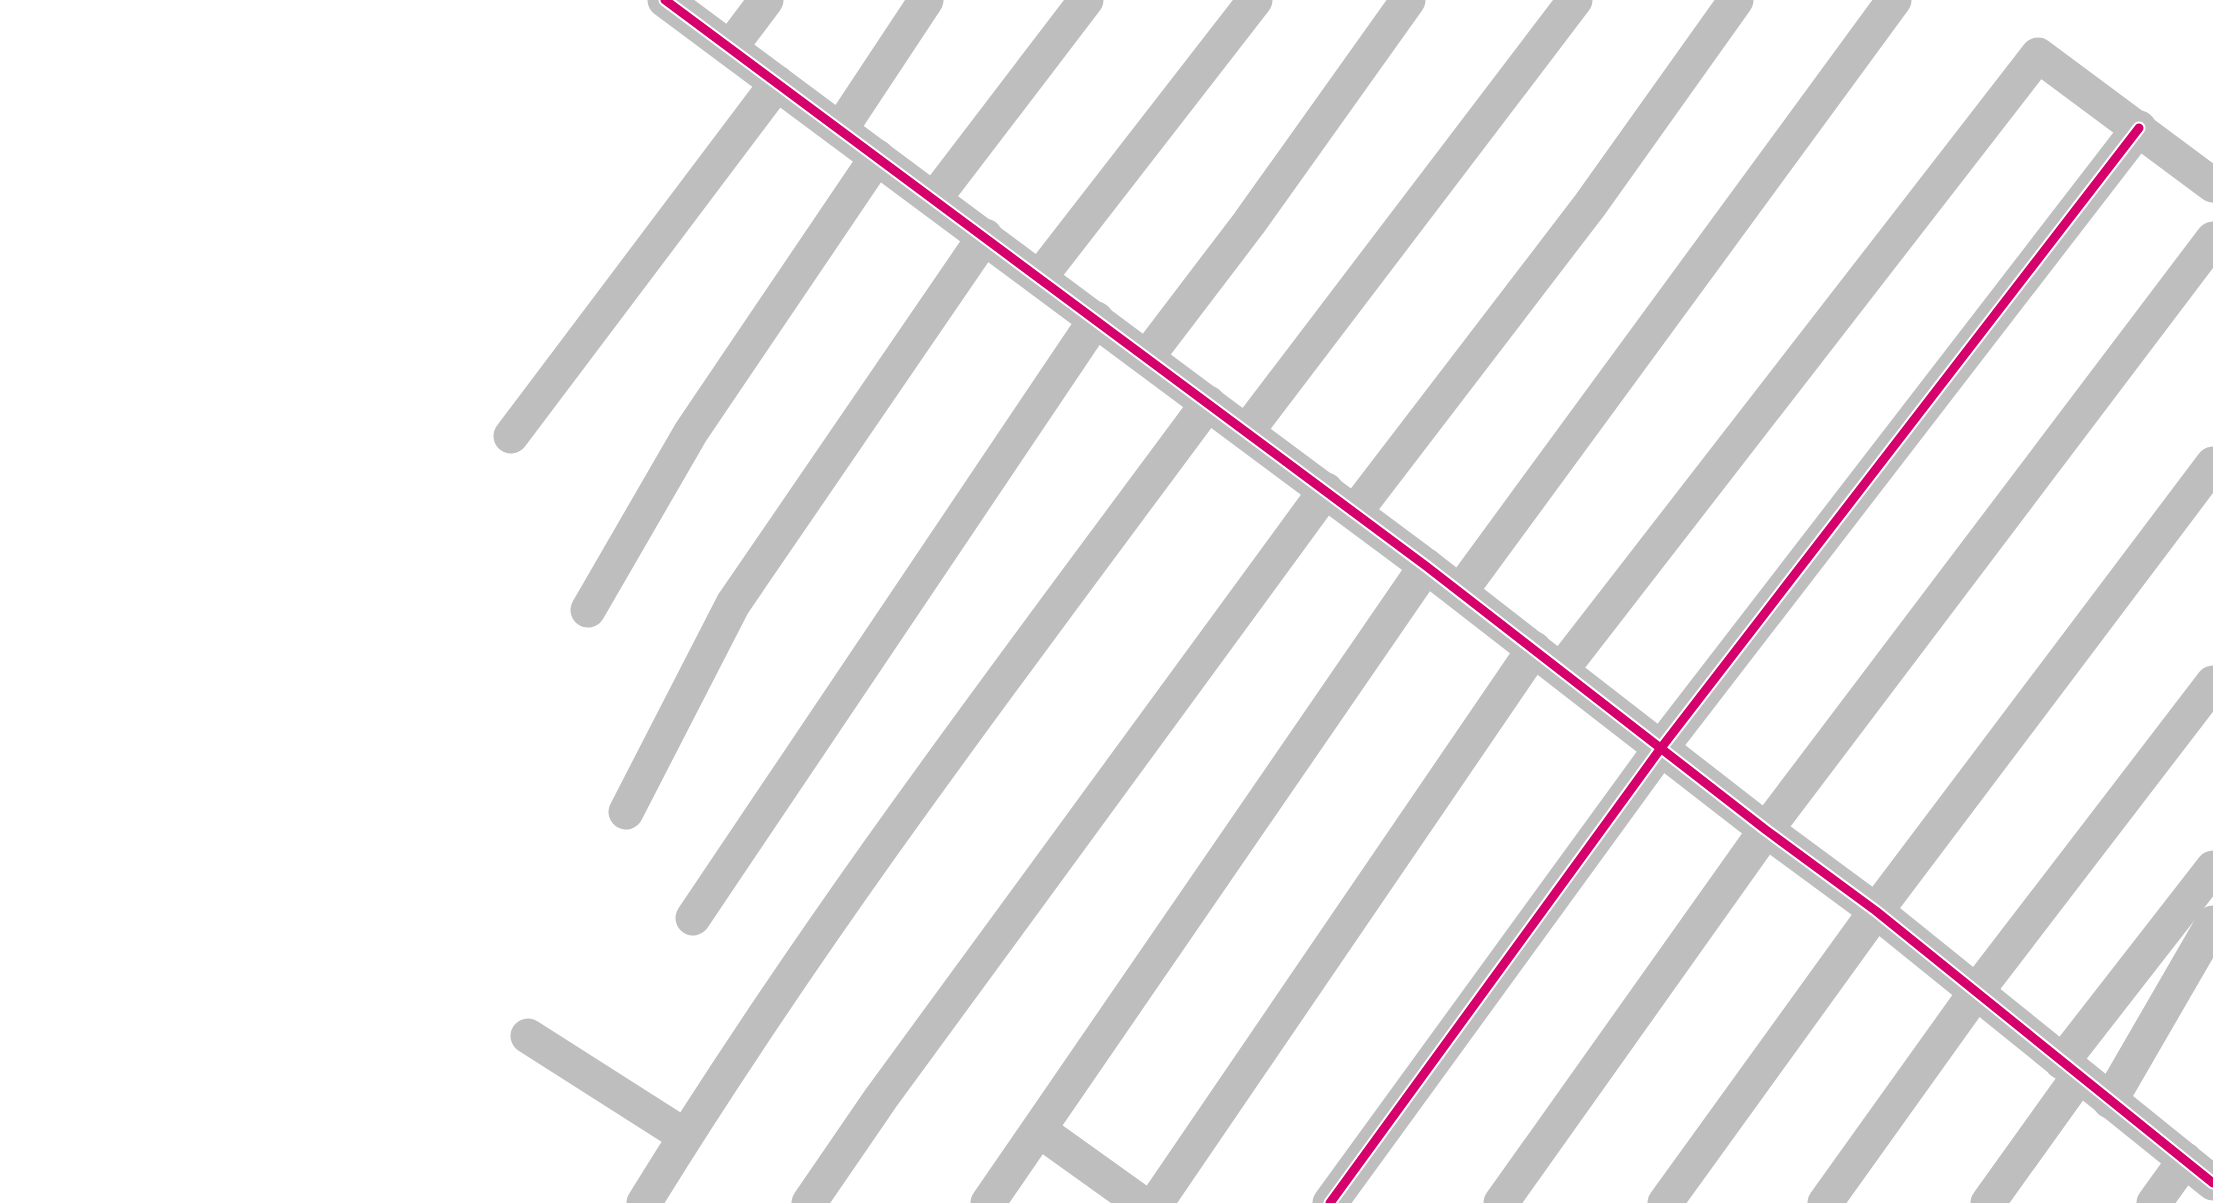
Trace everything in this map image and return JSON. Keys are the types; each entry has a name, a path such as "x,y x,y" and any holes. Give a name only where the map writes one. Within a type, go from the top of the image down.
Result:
{"street":[{"path":"665,0 1096,318 1548,659 1766,830 1876,911 2213,1183"},
{"path":"730,48 766,0"},
{"path":"841,130 926,0"},
{"path":"934,199 1086,0"},
{"path":"1040,277 1255,0"},
{"path":"1147,357 1249,223 1408,0"},
{"path":"1247,431 1575,0"},
{"path":"1355,512 1590,205 1736,0"},
{"path":"1460,592 1894,0"},
{"path":"1156,1203 1548,659 2038,55 2213,185"},
{"path":"511,436 777,83"},
{"path":"1329,1203 1661,748 2139,128"},
{"path":"588,610 691,432 877,157"},
{"path":"626,812 733,604 985,236"},
{"path":"1501,1203 1766,830 2213,239"},
{"path":"693,918 1096,318"},
{"path":"644,1203 685,1136 936,769 1208,402"},
{"path":"1665,1203 1876,911 2213,464"},
{"path":"809,1203 880,1098 1326,490"},
{"path":"988,1203 1426,566"},
{"path":"1825,1203 1976,992 2213,683"},
{"path":"1988,1203 2070,1069 2213,868"},
{"path":"2110,1101 2213,923"},
{"path":"528,1036 685,1136"},
{"path":"1039,1130 1141,1203"},
{"path":"2154,1203 2185,1160"}],"cycle path":[{"path":"665,0 1426,566 1766,830 1876,911 2213,1183"},
{"path":"1330,1203 1661,748 2139,128"}]}
